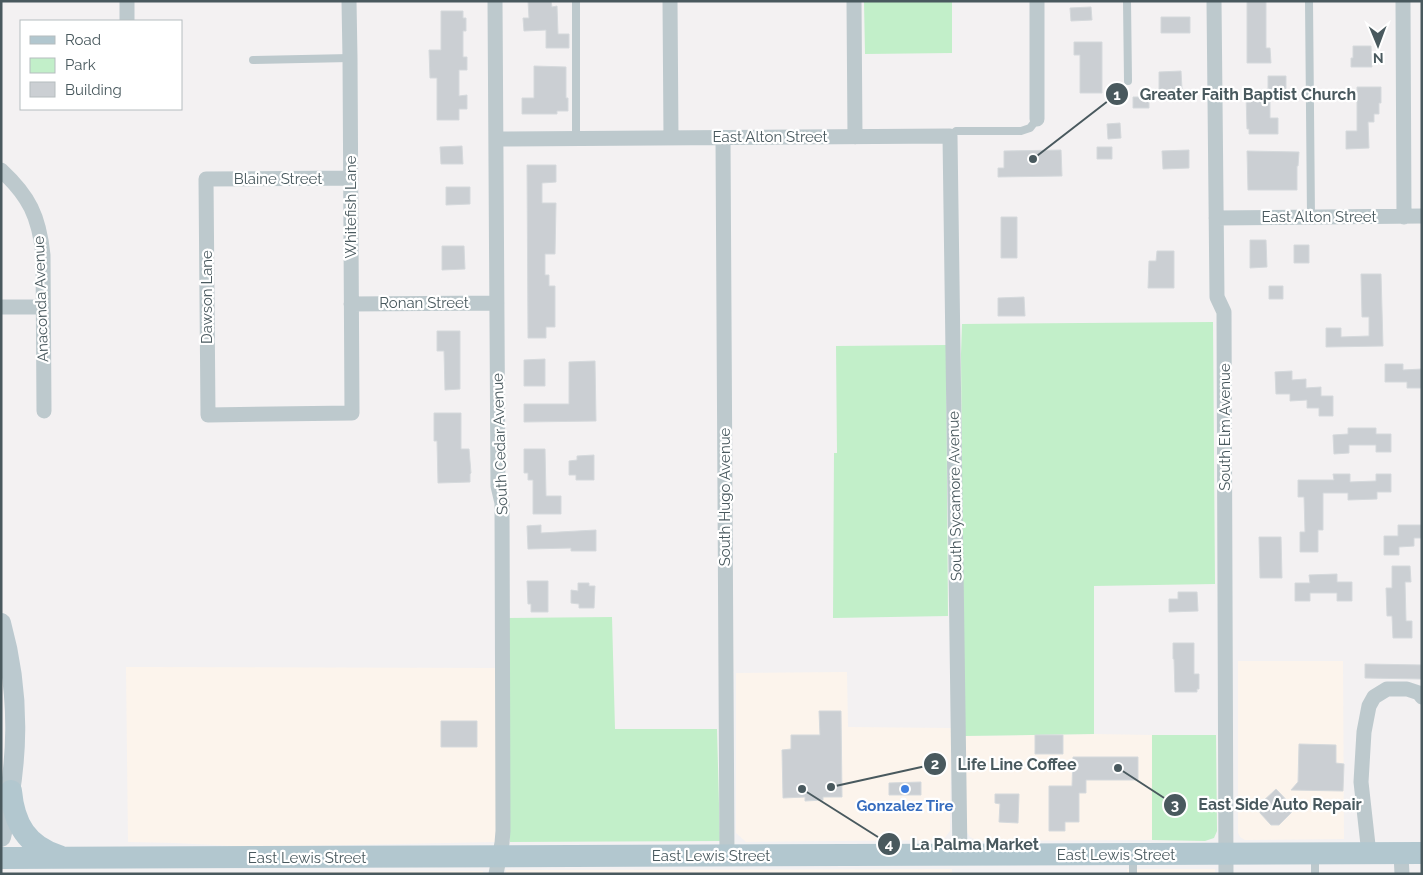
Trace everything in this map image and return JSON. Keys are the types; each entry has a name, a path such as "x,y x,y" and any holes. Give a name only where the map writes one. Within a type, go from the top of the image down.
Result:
{"main road":[{"path":"1,623 12,671 15,707 15,758 11,791 1,837"},
{"path":"11,791 13,811 17,821 28,837 41,848 68,858"},
{"name":"East Lewis Street","path":"1,858 497,865 727,856 960,856 1133,864 1315,864 1369,854 1408,860"},
{"path":"27,874 47,864 68,858"}],"street":[{"path":"127,1 127,20"},
{"name":"Whitefish Lane","path":"348,1 352,413"},
{"name":"South Cedar Avenue","path":"495,1 498,486 502,503 503,836 497,865"},
{"path":"670,1 672,138"},
{"path":"854,1 855,137"},
{"path":"1037,1 1037,118"},
{"name":"South Elm Avenue","path":"1214,1 1217,297 1224,312 1226,864"},
{"path":"1403,1 1404,216"},
{"name":"East Alton Street","path":"496,139 950,136"},
{"name":"South Sycamore Avenue","path":"950,136 960,856"},
{"name":"South Hugo Avenue","path":"722,138 727,856"},
{"name":"Anaconda Avenue","path":"1,170 26,197 36,220 41,241 43,255 44,411"},
{"name":"Blaine Street","path":"206,179 351,178"},
{"name":"Dawson Lane","path":"206,179 208,415 352,413"},
{"name":"East Alton Street","path":"1216,218 1422,216"},
{"name":"Ronan Street","path":"352,304 497,303"},
{"path":"1,307 43,307"},
{"path":"1369,854 1360,782 1364,732 1369,706 1374,697 1387,689 1407,689 1422,697"}],"lane":[{"path":"576,1 576,138"},
{"path":"1127,1 1128,81"},
{"path":"1309,1 1310,217"},
{"path":"253,60 350,58"},
{"name":"East Alton Street","path":"950,136 956,131 1021,131 1030,128 1037,118"}],"shaded area":[{"path":"1238,661 1343,661 1344,839 1245,840 1240,837 1238,833"},
{"path":"126,667 496,668 496,842 252,847 128,842"},
{"path":"847,672 848,727 951,728 950,831 943,840 746,842 736,833 736,673"},
{"path":"1152,735 1152,840 979,841 970,837 963,826 964,736"},
{"path":"952,869 952,874 506,874 506,870"},
{"path":"1127,869 1215,869 1215,874 1127,874"},
{"path":"483,871 483,874 320,874 320,872"}],"green space":[{"path":"864,1 952,1 952,53 865,54"},
{"path":"1213,322 1215,584 1094,586 1094,734 964,736 962,324"},
{"path":"946,345 948,616 833,618 834,453 837,453 836,346"},
{"path":"612,617 615,729 717,729 720,841 510,842 508,618"},
{"path":"1152,735 1216,735 1217,831 1214,838 1205,841 1152,840"}],"building":[{"path":"528,1 551,1 552,7 557,6 558,34 569,34 569,48 546,48 546,30 524,31 523,18 529,18"},
{"path":"1247,1 1266,1 1266,48 1270,48 1271,63 1247,63"},
{"path":"1091,7 1092,20 1071,21 1070,8"},
{"path":"441,11 463,11 463,18 466,18 466,31 463,31 463,57 467,57 467,70 459,70 459,96 467,95 467,109 459,109 459,120 437,120 437,78 430,78 429,50 441,50"},
{"path":"1161,17 1190,17 1190,33 1161,33"},
{"path":"1074,42 1102,42 1102,93 1080,93 1080,55 1074,55"},
{"path":"1353,46 1371,46 1372,67 1351,67"},
{"path":"534,66 566,67 568,111 557,111 557,114 522,114 522,98 534,98"},
{"path":"1181,71 1182,89 1159,90 1159,72"},
{"path":"1268,76 1286,76 1286,91 1268,91"},
{"path":"1357,87 1381,87 1381,103 1379,103 1379,114 1374,114 1374,122 1368,122 1369,148 1346,149 1346,131 1357,131"},
{"path":"1246,94 1270,94 1270,118 1278,118 1278,134 1249,134 1249,129 1247,129"},
{"path":"1133,97 1149,97 1149,108 1133,108"},
{"path":"1120,123 1121,138 1108,139 1107,124"},
{"path":"462,146 463,164 441,164 440,147"},
{"path":"1097,147 1112,147 1112,159 1097,159"},
{"path":"1061,150 1062,176 998,177 998,168 1004,168 1004,151"},
{"path":"1189,150 1189,168 1163,169 1162,151"},
{"path":"1247,151 1299,152 1297,190 1248,190"},
{"path":"527,165 556,165 556,182 542,183 542,203 556,203 555,254 545,254 545,275 549,275 549,286 555,286 555,327 546,327 546,338 528,338"},
{"path":"446,187 470,187 470,204 446,205"},
{"path":"1001,217 1017,217 1017,258 1001,258"},
{"path":"1250,240 1266,240 1267,267 1250,268"},
{"path":"1294,245 1309,245 1309,263 1294,263"},
{"path":"442,246 464,246 465,269 442,270"},
{"path":"1157,251 1174,251 1174,288 1148,288 1149,261 1156,261"},
{"path":"1361,274 1381,274 1383,346 1326,347 1326,328 1341,328 1341,337 1369,336 1369,317 1362,317"},
{"path":"1269,286 1283,286 1283,299 1269,299"},
{"path":"1024,297 1025,316 998,316 998,298"},
{"path":"437,331 460,331 460,389 445,390 444,351 437,351"},
{"path":"545,359 545,386 524,386 524,360"},
{"path":"595,361 596,421 524,422 524,404 569,404 569,362"},
{"path":"1385,364 1403,364 1403,370 1422,369 1422,388 1407,388 1407,382 1385,382"},
{"path":"1292,371 1292,380 1306,379 1306,388 1321,387 1321,396 1333,396 1333,416 1319,416 1319,408 1307,408 1307,400 1290,401 1290,394 1276,394 1275,372"},
{"path":"434,413 461,413 461,449 469,449 470,482 438,483 437,441 434,441"},
{"path":"1348,428 1376,428 1376,434 1391,434 1391,452 1376,452 1376,445 1349,445 1349,453 1334,454 1333,435 1348,434"},
{"path":"524,449 545,449 546,496 561,496 561,514 533,514 533,480 528,480 528,473 524,473"},
{"path":"594,455 594,480 576,480 576,475 569,475 569,461 577,460 577,456"},
{"path":"1333,474 1350,474 1350,482 1376,481 1376,474 1391,474 1391,492 1377,492 1377,499 1348,500 1348,493 1323,493 1323,530 1318,530 1318,552 1300,552 1300,532 1305,532 1304,497 1298,497 1298,480 1334,480"},
{"path":"541,525 541,533 596,530 596,551 571,551 571,548 528,549 527,526"},
{"path":"1398,525 1422,525 1422,538 1414,538 1414,546 1399,547 1399,555 1384,555 1384,536 1398,536"},
{"path":"1259,537 1281,537 1282,578 1260,578"},
{"path":"1392,566 1410,566 1411,582 1405,582 1406,621 1412,621 1412,638 1393,638 1392,616 1387,616 1386,588 1392,588"},
{"path":"1337,574 1337,582 1352,582 1352,601 1337,601 1337,593 1310,593 1310,601 1295,601 1295,583 1310,583 1309,575"},
{"path":"527,581 548,581 548,612 531,612 531,604 528,604"},
{"path":"578,583 589,583 589,586 595,586 594,608 579,608 579,604 571,603 571,590 578,591"},
{"path":"1178,592 1197,592 1198,611 1169,612 1169,599 1178,599"},
{"path":"1173,643 1194,643 1194,674 1199,674 1199,689 1197,689 1197,692 1175,692"},
{"path":"1365,664 1422,665 1422,679 1365,678"},
{"path":"819,711 841,711 842,797 823,797 823,800 805,801 805,797 783,798 782,750 791,749 791,735 820,735"},
{"path":"441,721 477,721 477,747 441,747"},
{"path":"1035,735 1063,735 1063,754 1035,754"},
{"path":"1299,744 1336,745 1336,763 1344,764 1343,791 1291,790 1298,782"},
{"path":"1073,757 1138,757 1138,780 1086,780 1086,793 1079,793 1079,822 1065,822 1065,831 1049,831 1049,786 1072,786"},
{"name":"Gonzalez Tire","path":"921,782 921,795 889,795 889,783"},
{"path":"1276,789 1295,809 1279,825 1271,825 1260,813 1260,804"},
{"path":"995,794 1019,794 1018,823 999,822 1000,804 995,803"}],"place":[{"name":"Greater Faith Baptist Church","path":"1033,159"},
{"name":"East Side Auto Repair","path":"1118,768"},
{"name":"Life Line Coffee","path":"831,787"},
{"name":"La Palma Market","path":"802,789"},
{"name":"Gonzalez Tire","path":"905,789"}]}
